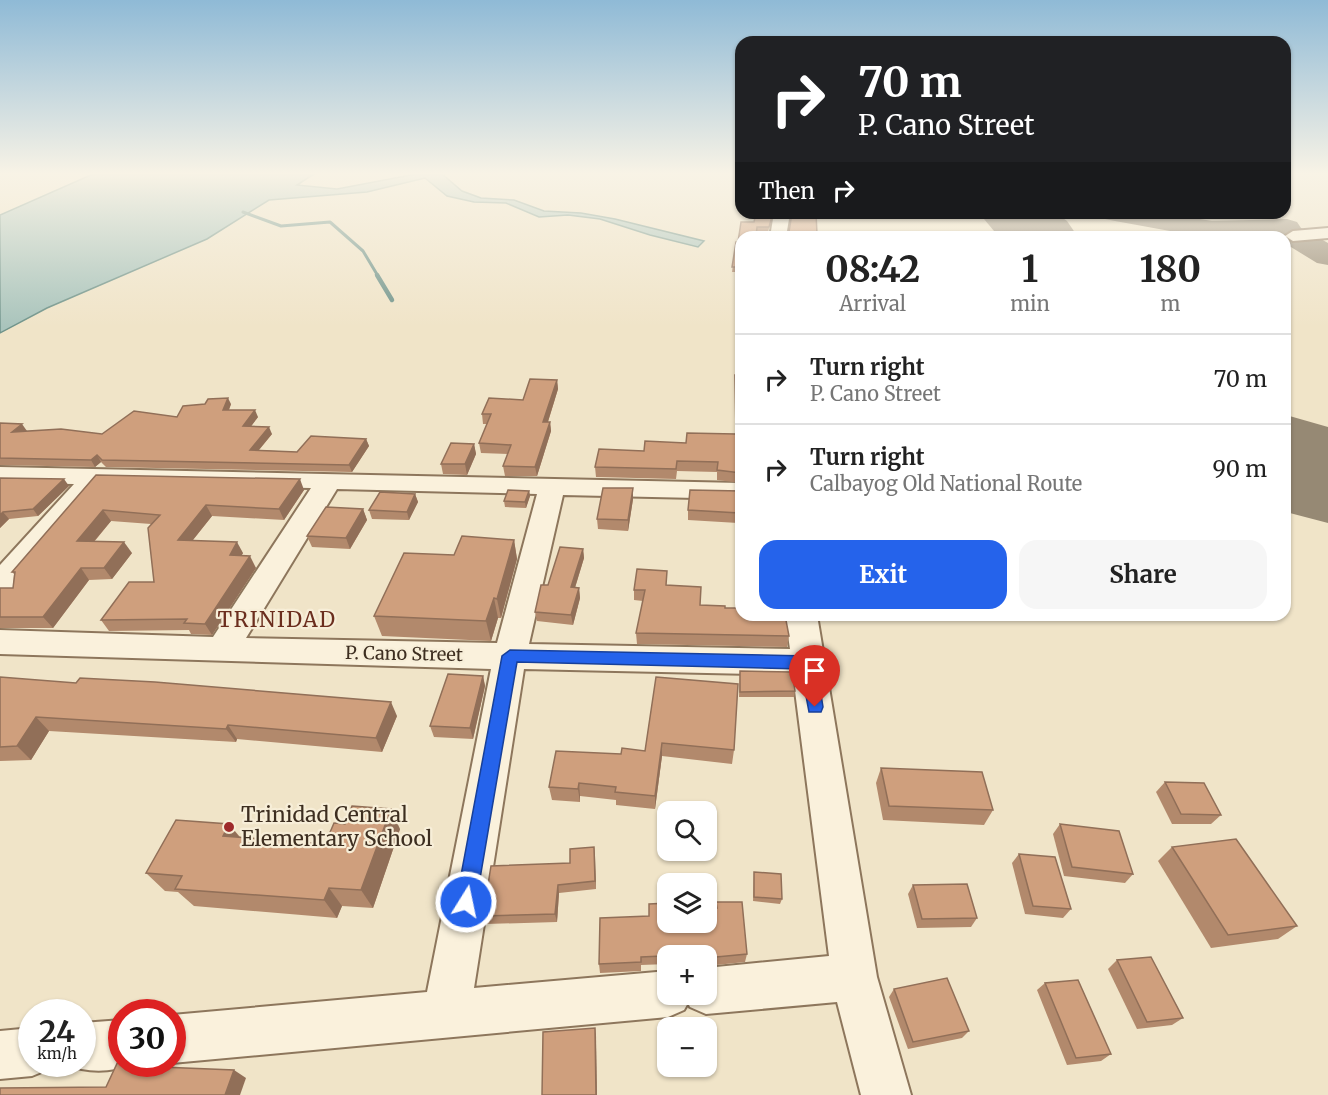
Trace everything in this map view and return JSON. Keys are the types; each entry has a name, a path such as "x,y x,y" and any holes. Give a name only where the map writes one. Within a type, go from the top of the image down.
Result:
{"street":[{"path":"1293,236 1328,233"},
{"path":"0,475 735,491"},
{"path":"0,584 95,476"},
{"path":"222,650 329,481"},
{"path":"446,1014 510,656 552,487"},
{"path":"802,621 854,977 886,1095"},
{"name":"P. Cano Street","path":"0,642 222,650 808,663"},
{"path":"717,989 854,977"},
{"path":"186,1038 657,995"},
{"path":"0,1055 18,1053"}],"water":[{"path":"0,225 229,225 207,239 47,308 0,333"},
{"path":"619,225 640,225 704,241 698,247"}],"building":[{"path":"741,225 770,225 757,227 757,231 740,231"},
{"path":"790,225 817,225 817,231 789,231"},
{"path":"735,248 735,267 732,267"},
{"path":"530,379 557,380 543,422 550,422 535,467 503,466 511,445 479,443 491,414 482,414 489,398 523,400"},
{"path":"228,398 223,410 255,410 243,426 269,427 250,450 297,452 311,436 366,439 349,465 102,460 97,455 91,460 0,458 0,423 22,424 12,432 61,429 102,434 134,411 177,417 183,406 205,404 208,399"},
{"path":"687,433 735,434 735,472 717,470 718,462 677,461 676,469 595,467 599,449 644,451 645,441 686,443"},
{"path":"451,443 474,444 465,464 441,464"},
{"path":"96,475 300,479 279,509 206,505 178,540 237,542 230,555 250,556 205,624 184,623 187,619 101,620 129,582 154,582 148,528 160,515 103,510 77,541 124,542 104,568 81,568 43,617 0,617 0,588 13,588 15,572 12,572"},
{"path":"0,478 64,479 33,509 3,512 0,515"},
{"path":"603,488 633,488 628,520 597,519"},
{"path":"508,490 529,491 525,502 504,501"},
{"path":"690,490 735,491 735,513 688,510"},
{"path":"380,492 415,494 407,512 369,510"},
{"path":"326,507 363,509 346,538 307,536"},
{"path":"462,536 514,540 497,599 494,598 486,621 374,616 404,553 454,555"},
{"path":"560,547 583,549 571,587 579,588 571,615 535,612 541,585 548,585"},
{"path":"637,569 667,571 666,585 701,587 700,605 735,608 735,621 786,621 789,636 636,633 645,590 634,590"},
{"path":"740,671 792,672 795,691 740,692"},
{"path":"448,674 483,676 470,728 430,726"},
{"path":"0,677 76,683 80,678 155,682 391,702 376,738 228,725 226,729 36,717 17,746 0,747"},
{"path":"656,677 738,684 734,750 662,743 655,796 615,792 616,787 579,783 578,789 549,787 556,751 621,754 622,748 645,751"},
{"path":"881,768 982,772 993,810 889,806"},
{"path":"1165,782 1204,783 1221,815 1181,814"},
{"path":"352,806 391,809 361,890 329,888 324,900 175,889 182,876 146,873 176,820 229,824 223,836 325,844 334,823 345,824"},
{"path":"1060,824 1119,831 1133,874 1072,867"},
{"path":"1236,839 1297,926 1228,935 1172,847"},
{"path":"594,847 595,881 558,885 555,914 483,916 491,866 570,863 570,849"},
{"path":"1019,854 1055,857 1071,909 1033,906"},
{"path":"754,872 781,874 782,899 754,897"},
{"path":"967,884 977,918 922,919 913,885"},
{"path":"717,902 742,902 747,954 717,957 717,945 657,945 657,956 641,957 641,962 599,964 600,918 649,916 649,904 657,904 657,933 717,933"},
{"path":"1151,957 1183,1018 1147,1022 1117,960"},
{"path":"947,978 969,1031 913,1042 894,989"},
{"path":"1078,980 1111,1054 1076,1058 1045,983"},
{"path":"595,1028 596,1095 542,1095 543,1032"},
{"path":"186,1068 234,1070 225,1095 0,1095 0,1088 106,1087 111,1077 186,1077"}],"waterway":[{"path":"279,225 292,225"},
{"path":"334,225 363,251 378,276"},
{"path":"377,275 392,300"}],"taxiway":[{"path":"1184,225 1212,230 1280,228"},
{"path":"1280,228 1285,231"},
{"path":"1280,228 1287,228"},
{"path":"1291,234 1328,256"}],"runway":[{"path":"1027,225 1034,231"},
{"path":"1291,453 1328,486"}],"place":[{"name":"Trinidad Central Elementary School","path":"229,827"}],"district":[{"name":"TRINIDAD","path":"277,620"}],"route":[{"path":"466,902 510,656 808,663 815,707"}]}
